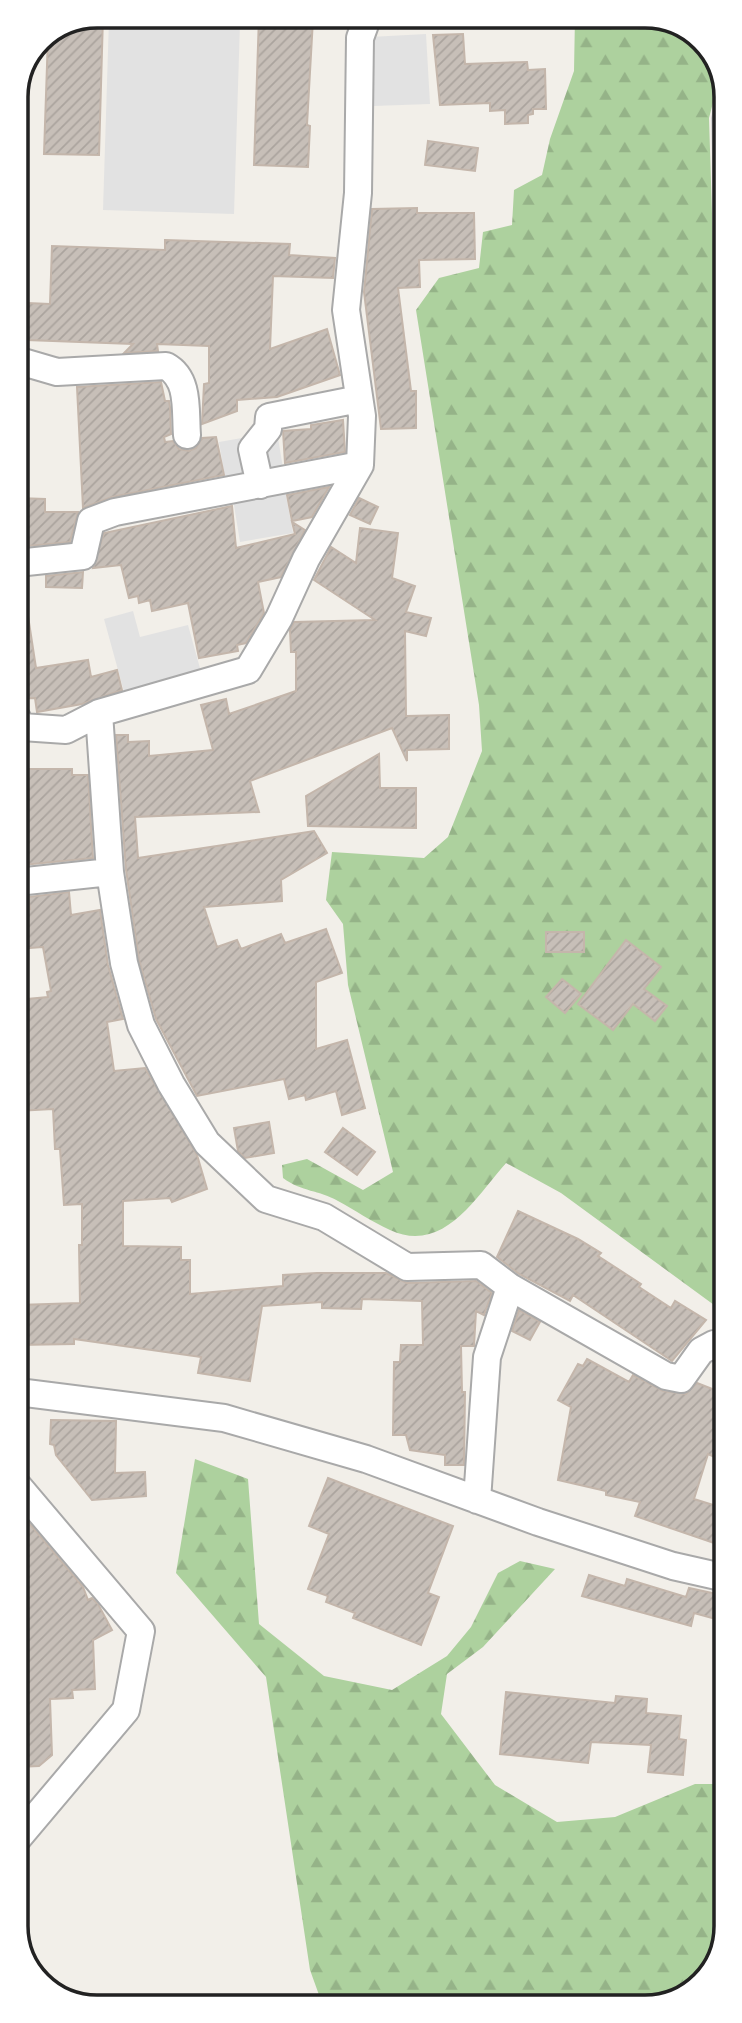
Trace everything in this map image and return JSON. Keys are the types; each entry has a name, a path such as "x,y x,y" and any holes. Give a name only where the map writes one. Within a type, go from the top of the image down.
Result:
{"street":[{"path":"28,727 66,730 99,713 248,670 279,618 306,559 360,465 359,399 346,310 348,269 358,193 360,38 364,28"},
{"path":"28,364 57,372 166,366 176,372 182,382 187,435"},
{"path":"260,485 252,449 268,429 269,417 359,399"},
{"path":"28,562 82,556 91,521 115,512 360,465"},
{"path":"99,713 110,872 124,963 141,1025 171,1084 207,1143 265,1199 324,1217 407,1267 481,1265 510,1287 666,1376 681,1379 701,1351 714,1344"},
{"path":"28,881 110,872"},
{"path":"477,1500 487,1357 510,1287"},
{"path":"28,1393 224,1418 366,1459 477,1500 673,1566 714,1575"},
{"path":"28,1498 141,1631 125,1710 65,1778 28,1825"}],"shaded area":[{"path":"109,28 240,28 234,214 103,210"},
{"path":"426,34 430,104 373,106 370,37"},
{"path":"714,106 714,228 711,118"},
{"path":"277,432 284,474 226,484 219,442"},
{"path":"285,490 293,533 240,542 233,499"},
{"path":"133,611 140,637 188,625 203,679 126,699 104,619"}],"green space":[{"path":"575,28 650,28 672,33 687,42 702,58 712,79 714,99 709,118 714,277 714,1305 561,1193 506,1163 457,1219 426,1235 409,1236 390,1230 331,1197 297,1186 283,1178 282,1165 307,1159 363,1190 393,1172 348,985 343,924 326,900 332,852 424,858 448,837 482,751 479,705 416,310 439,278 479,268 483,232 512,225 514,190 542,175 550,139 574,71"},
{"path":"195,1459 248,1479 259,1624 324,1676 392,1690 447,1656 471,1627 498,1573 520,1561 555,1569 483,1647 447,1674 441,1714 495,1785 557,1822 615,1817 695,1784 714,1784 713,1940 700,1968 676,1988 645,1995 319,1995 310,1970 266,1677 176,1573"}],"building":[{"path":"103,28 99,155 44,154 48,49 62,37 75,32"},
{"path":"259,28 312,28 307,125 310,126 308,167 254,165"},
{"path":"463,34 465,64 527,62 528,70 545,69 546,109 533,109 533,114 528,115 528,123 505,124 505,110 490,111 490,103 440,105 433,35"},
{"path":"428,141 478,148 475,171 425,165"},
{"path":"417,208 417,213 474,213 475,259 419,260 420,287 398,288 411,391 416,391 416,428 381,429 364,292 372,209"},
{"path":"165,240 290,244 289,255 335,258 333,278 273,276 270,349 327,329 340,375 277,397 237,400 237,411 202,424 204,384 209,383 209,346 157,344 158,351 124,353 133,344 28,340 28,303 50,304 52,246 165,250"},
{"path":"161,382 165,401 169,401 170,407 171,434 164,437 165,442 173,441 179,449 189,451 196,448 202,438 216,437 224,475 112,497 83,508 77,387"},
{"path":"343,420 345,452 285,463 283,431 311,429 311,425"},
{"path":"329,487 312,517 292,521 287,495"},
{"path":"28,498 45,499 45,512 78,512 70,542 28,546"},
{"path":"359,498 378,507 370,524 350,515"},
{"path":"232,506 236,548 295,534 292,522 305,530 281,577 258,582 264,613 246,643 237,645 238,651 199,658 188,603 152,611 150,600 139,603 138,596 129,598 121,565 93,568 104,533"},
{"path":"360,528 398,533 392,578 415,586 406,612 431,618 426,636 405,631 406,716 449,715 449,749 407,750 407,761 392,728 250,781 259,812 135,817 138,858 314,831 327,853 281,880 282,901 204,907 217,947 237,940 241,949 281,934 285,943 326,929 342,973 316,982 316,1049 347,1040 365,1108 342,1115 336,1091 306,1100 305,1095 289,1099 284,1079 197,1096 156,1019 139,960 126,870 116,735 128,735 128,742 149,741 149,756 213,750 201,705 226,699 229,714 296,691 296,652 291,652 290,630 294,622 375,620 314,580 331,547 356,563"},
{"path":"83,572 82,588 46,587 46,576"},
{"path":"28,616 36,668 88,660 91,677 117,670 122,690 82,704 37,712 35,698 28,698"},
{"path":"379,754 380,788 416,788 416,828 308,826 306,796"},
{"path":"28,769 72,769 72,775 88,775 93,858 28,864"},
{"path":"69,892 71,915 100,910 108,965 123,1019 107,1022 114,1071 145,1068 197,1155 207,1189 172,1202 170,1198 123,1201 123,1246 181,1247 181,1260 190,1260 190,1294 283,1286 283,1275 317,1273 386,1273 407,1283 476,1281 492,1293 484,1315 476,1311 474,1346 461,1346 462,1392 465,1392 464,1465 445,1465 445,1455 410,1450 406,1435 393,1435 394,1362 400,1362 401,1345 423,1345 422,1301 362,1299 361,1309 322,1308 322,1302 262,1306 250,1381 198,1373 201,1357 74,1339 74,1344 28,1345 28,1305 80,1303 79,1245 82,1245 82,1204 64,1205 60,1149 55,1149 53,1109 28,1110 28,999 48,997 47,992 51,991 43,947 28,948 28,897"},
{"path":"546,932 584,932 584,952 546,952"},
{"path":"626,940 661,967 644,989 667,1006 655,1021 633,1004 613,1030 578,1004"},
{"path":"562,979 581,994 565,1013 546,997"},
{"path":"269,1122 274,1153 245,1158 238,1151 234,1128"},
{"path":"343,1128 375,1152 357,1175 325,1152"},
{"path":"518,1211 578,1239 601,1253 598,1256 641,1284 639,1287 671,1308 675,1301 706,1320 672,1361 573,1295 570,1301 519,1274 497,1257"},
{"path":"519,1310 540,1322 530,1340 512,1331"},
{"path":"587,1359 629,1382 633,1375 663,1391 686,1394 697,1383 714,1390 714,1457 708,1454 694,1499 714,1505 714,1543 635,1516 640,1502 558,1480 571,1407 558,1400 578,1364 583,1366"},
{"path":"51,1420 116,1421 115,1473 145,1472 146,1496 92,1500 56,1455 54,1445 50,1444"},
{"path":"328,1478 453,1526 428,1593 439,1597 421,1645 353,1618 355,1613 326,1602 328,1596 308,1589 329,1534 309,1526"},
{"path":"28,1522 83,1587 88,1600 92,1598 98,1604 112,1630 93,1640 95,1689 72,1690 73,1698 50,1699 52,1755 39,1766 28,1767"},
{"path":"589,1575 625,1586 627,1579 686,1597 689,1588 714,1593 714,1619 694,1613 691,1626 582,1596"},
{"path":"506,1692 615,1703 616,1696 647,1699 646,1713 681,1716 679,1739 686,1740 683,1775 648,1772 651,1745 591,1742 588,1763 500,1754"}]}
